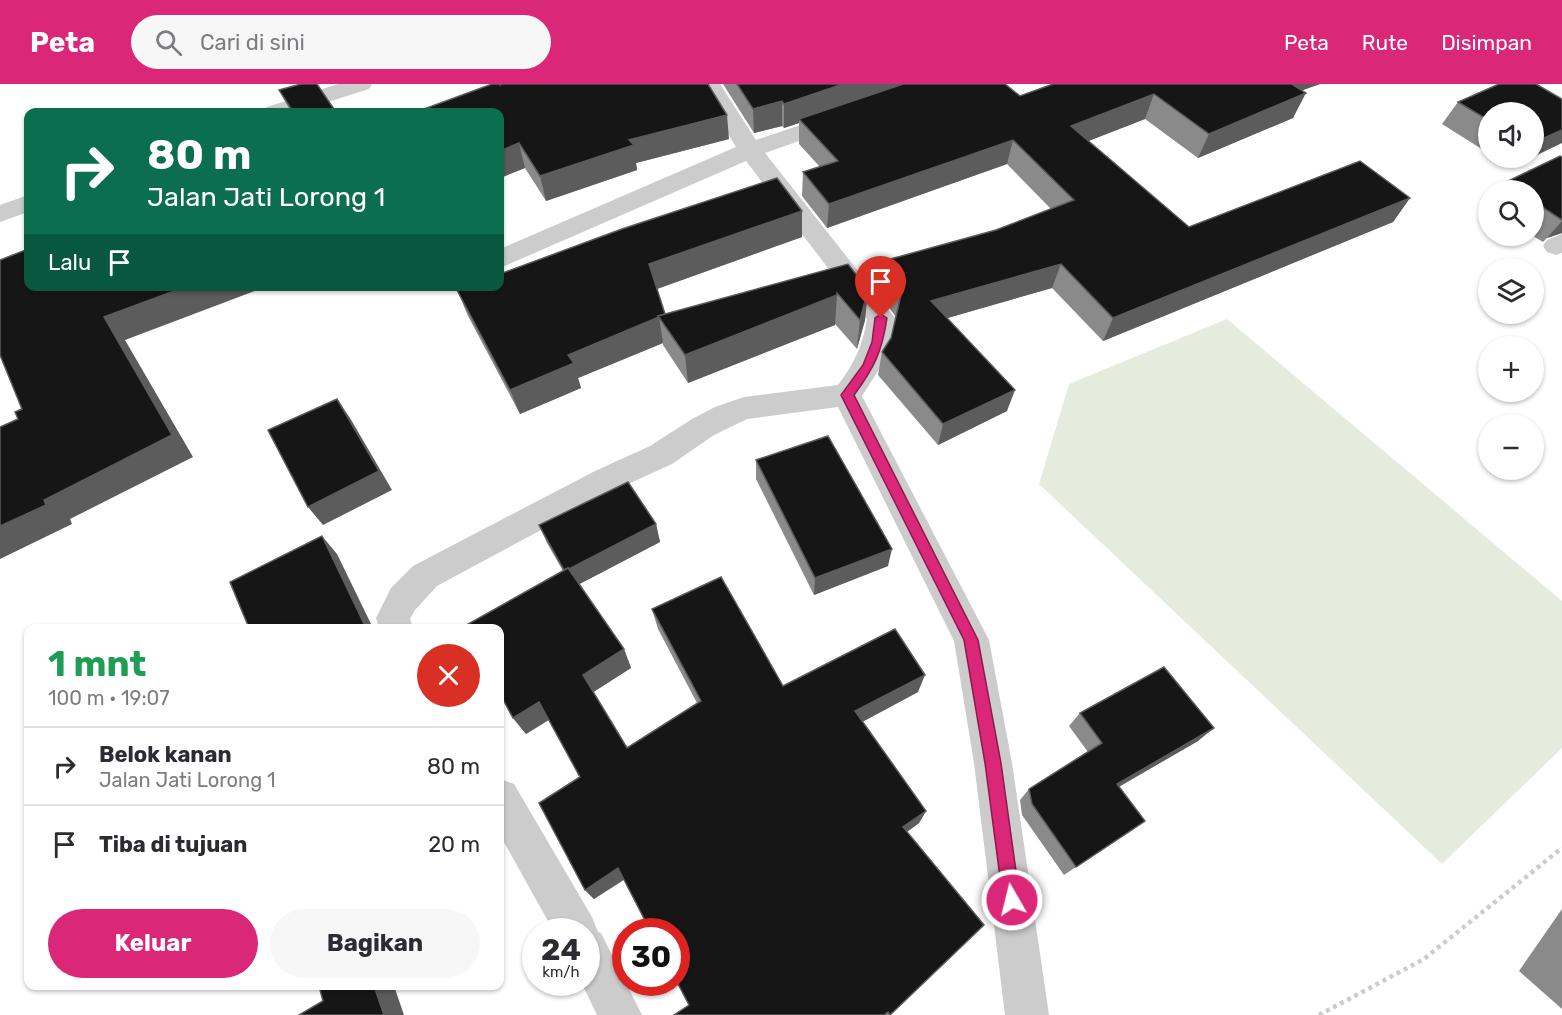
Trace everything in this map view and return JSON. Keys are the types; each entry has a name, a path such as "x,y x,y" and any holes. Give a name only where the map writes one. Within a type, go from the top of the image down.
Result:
{"street":[{"path":"281,108 304,92 337,91 361,84"},
{"path":"395,624 393,618 403,599 425,576 606,480 661,455 703,427 744,408 847,395 869,367 878,342 881,318 750,150 709,84"},
{"path":"337,91 348,108"},
{"path":"504,256 750,150 867,109"},
{"path":"0,214 24,205"},
{"path":"847,395 971,640 993,763 1027,1015"},
{"path":"504,805 569,918"},
{"path":"600,976 620,1015"}],"path":[{"path":"1319,1015 1424,959 1562,848"}],"shaded area":[{"path":"1227,319 1562,601 1562,748 1442,864 1039,484 1069,384"}],"building":[{"path":"301,84 317,84 333,108 290,108 279,90"},
{"path":"492,84 708,84 727,115 629,140 634,145 540,176 519,143 504,149 504,108 427,108"},
{"path":"737,84 843,84 784,104 782,101 753,109"},
{"path":"903,84 1005,84 1020,96 1053,84 1292,84 1306,93 1209,134 1154,94 1071,126 1189,227 1360,161 1410,198 1113,318 1061,264 931,301 1015,390 943,424 882,352 891,338 901,295 876,263 996,230 1074,200 1013,140 829,204 803,172 838,161 799,119"},
{"path":"1499,84 1536,84 1562,99 1562,130 1544,138 1544,102 1478,102 1478,114 1458,102"},
{"path":"1562,157 1562,220 1544,208 1544,180 1510,180 1535,168 1544,168 1544,164"},
{"path":"777,178 802,211 649,264 665,314 568,355 574,363 510,390 458,291 504,291 504,273 622,229"},
{"path":"24,251 24,291 174,291 104,317 172,435 44,500 46,505 0,526 0,427 18,419 15,412 22,409 0,355 0,260"},
{"path":"848,264 868,290 860,320 837,293 837,295 685,355 658,316"},
{"path":"337,399 379,471 308,507 268,430"},
{"path":"828,436 892,549 815,578 756,460"},
{"path":"628,482 656,524 564,570 539,525"},
{"path":"322,536 364,624 247,624 230,582"},
{"path":"568,568 624,649 583,675 627,748 701,701 652,609 721,577 783,686 895,629 925,675 855,711 926,811 903,827 984,925 890,1015 888,1012 884,1015 674,1015 689,1005 684,996 690,996 690,918 644,918 618,868 585,890 539,803 580,777 539,702 513,718 504,701 504,624 468,624"},
{"path":"1164,667 1214,728 1117,784 1145,821 1076,867 1032,804 1029,789 1102,743 1080,713"},
{"path":"320,990 375,990 384,1015 299,1015 323,1001"}],"route":[{"path":"881,318 878,342 869,367 847,395 971,640 993,763 1012,900"}]}
